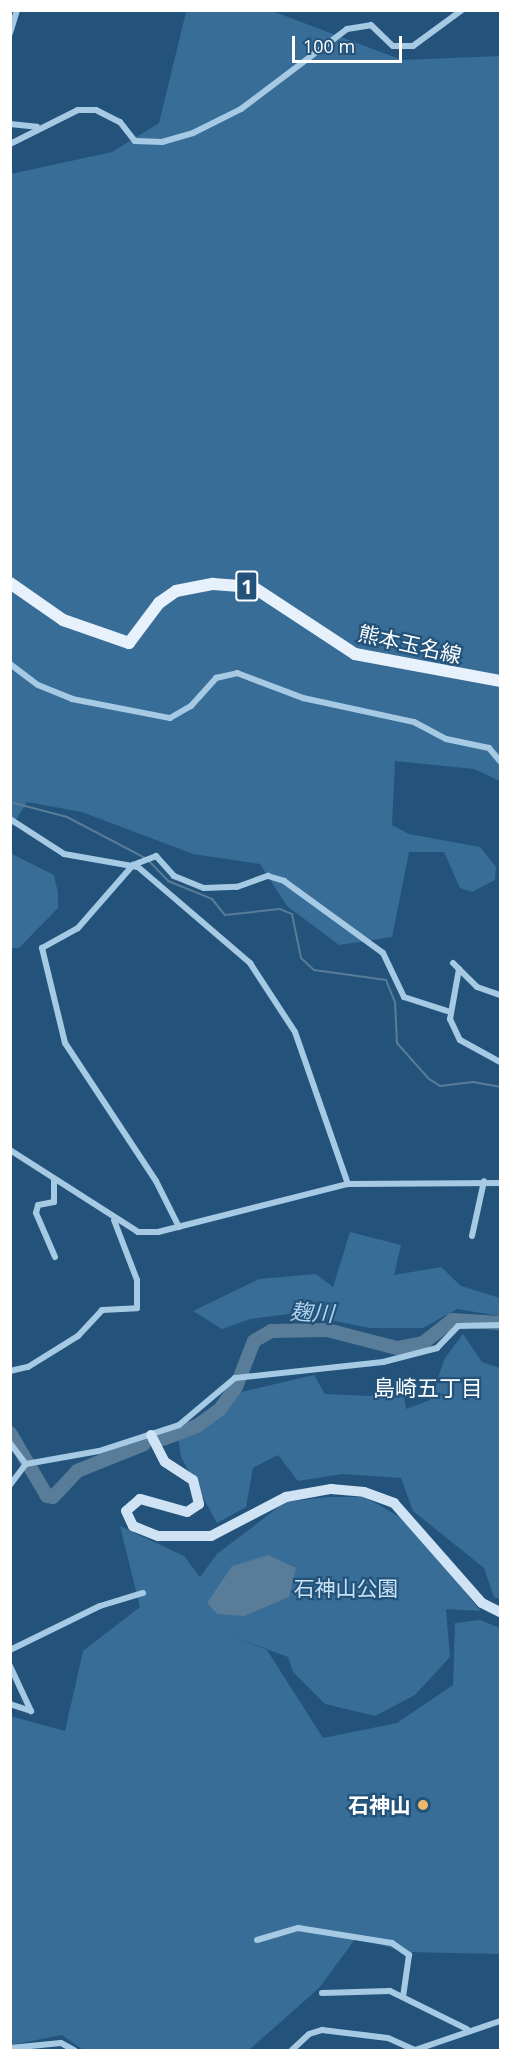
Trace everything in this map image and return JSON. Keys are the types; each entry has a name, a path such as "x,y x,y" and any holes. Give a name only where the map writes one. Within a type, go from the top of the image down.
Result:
{"main road":[{"name":"熊本玉名線","path":"10,583 63,620 129,643 159,603 176,591 213,584 253,587 356,654 501,681"}],"street":[{"path":"10,33 17,10"},
{"path":"10,144 38,127 78,110 96,110 120,122 135,141 162,142 241,109 294,63 356,24 371,25 393,46 412,46 462,10"},
{"path":"10,124 38,127"},
{"path":"10,664 38,685 72,699 170,718 191,706 216,678 237,673 303,698 414,722 446,739 489,748 501,761"},
{"path":"10,819 64,854 132,865 227,940 287,1016 315,1081 315,1096 348,1184"},
{"path":"179,1227 156,1181 65,1043 42,948 78,928 132,865 156,856 174,876 204,888 237,887 268,876 284,881 383,953 404,997 447,1011"},
{"path":"453,963 477,987 501,995"},
{"path":"459,969 447,1011 460,1040 501,1062"},
{"path":"10,1150 114,1219 138,1232 179,1227 348,1184 501,1183"},
{"path":"54,1180 54,1202 38,1206 36,1213 55,1257"},
{"path":"472,1236 484,1182"},
{"path":"10,1371 28,1367 78,1336 102,1310 138,1308 137,1280 114,1219"},
{"path":"10,1485 29,1463 152,1435 189,1419 235,1378 383,1362 438,1348 458,1326 498,1326"},
{"path":"152,1435 165,1462 193,1480 199,1504 187,1512 140,1499 126,1511 133,1526 158,1536 211,1536 286,1497 331,1489 364,1492 394,1503 482,1603 501,1612"},
{"path":"10,1443 29,1463"},
{"path":"10,1650 100,1606 143,1593"},
{"path":"10,1666 31,1711 10,1704"},
{"path":"257,1940 298,1928 392,1943 409,1955 403,1997"},
{"path":"322,1993 390,1991 467,2029"},
{"path":"292,2050 314,2031 388,2038 416,2050 467,2029 501,2021"},
{"path":"10,2048 61,2043 74,2050"}],"green space":[{"path":"272,11 402,60 500,56 500,781 474,769 395,761 392,825 409,834 480,847 496,867 495,880 472,892 460,888 444,852 409,852 392,937 339,945 287,906 260,864 193,854 82,812 27,802 11,828 11,174 112,152 159,123 186,12"},
{"path":"10,853 54,875 58,893 58,908 19,948 11,948"},
{"path":"350,1232 401,1245 394,1275 441,1267 461,1286 500,1298 500,1316 457,1309 423,1328 369,1328 296,1313 250,1319 222,1329 193,1311 259,1279 316,1274 333,1287"},
{"path":"463,1334 482,1362 500,1368 500,1599 494,1597 484,1568 413,1511 401,1478 343,1474 298,1481 278,1455 253,1468 246,1507 217,1523 181,1457 178,1436 228,1395 314,1375 325,1394 370,1396 403,1389 406,1409 430,1400 445,1358"},
{"name":"石神山公園","path":"328,1497 365,1497 403,1519 481,1611 446,1609 450,1657 415,1695 375,1716 325,1704 293,1672 288,1657 227,1634 267,1650 323,1738 397,1723 453,1685 455,1623 480,1620 500,1628 500,1954 406,1952 356,1938 319,1988 249,2050 83,2050 62,2035 11,2045 10,1716 65,1731 83,1651 140,1607 120,1526 184,1556 200,1577 217,1554 285,1502"}],"shaded area":[{"path":"268,1555 296,1568 289,1597 244,1616 217,1614 207,1603 232,1566"}],"waterway":[{"path":"10,802 67,817 145,858"},
{"path":"149,861 168,881 212,899 225,915 280,909 292,914 301,958 314,970 386,980 395,1002 397,1043 429,1079 440,1086 473,1082 500,1087"},
{"name":"麹川","path":"163,1439 197,1426 220,1409 236,1387 254,1341 271,1331 327,1330 397,1348 423,1343 452,1320 500,1323"},
{"name":"麹川","path":"10,1433 47,1496 53,1497 77,1471 144,1444"}],"place":[{"name":"石神山","path":"423,1805"}],"district":[{"name":"島崎五丁目","path":"428,1388"}]}
